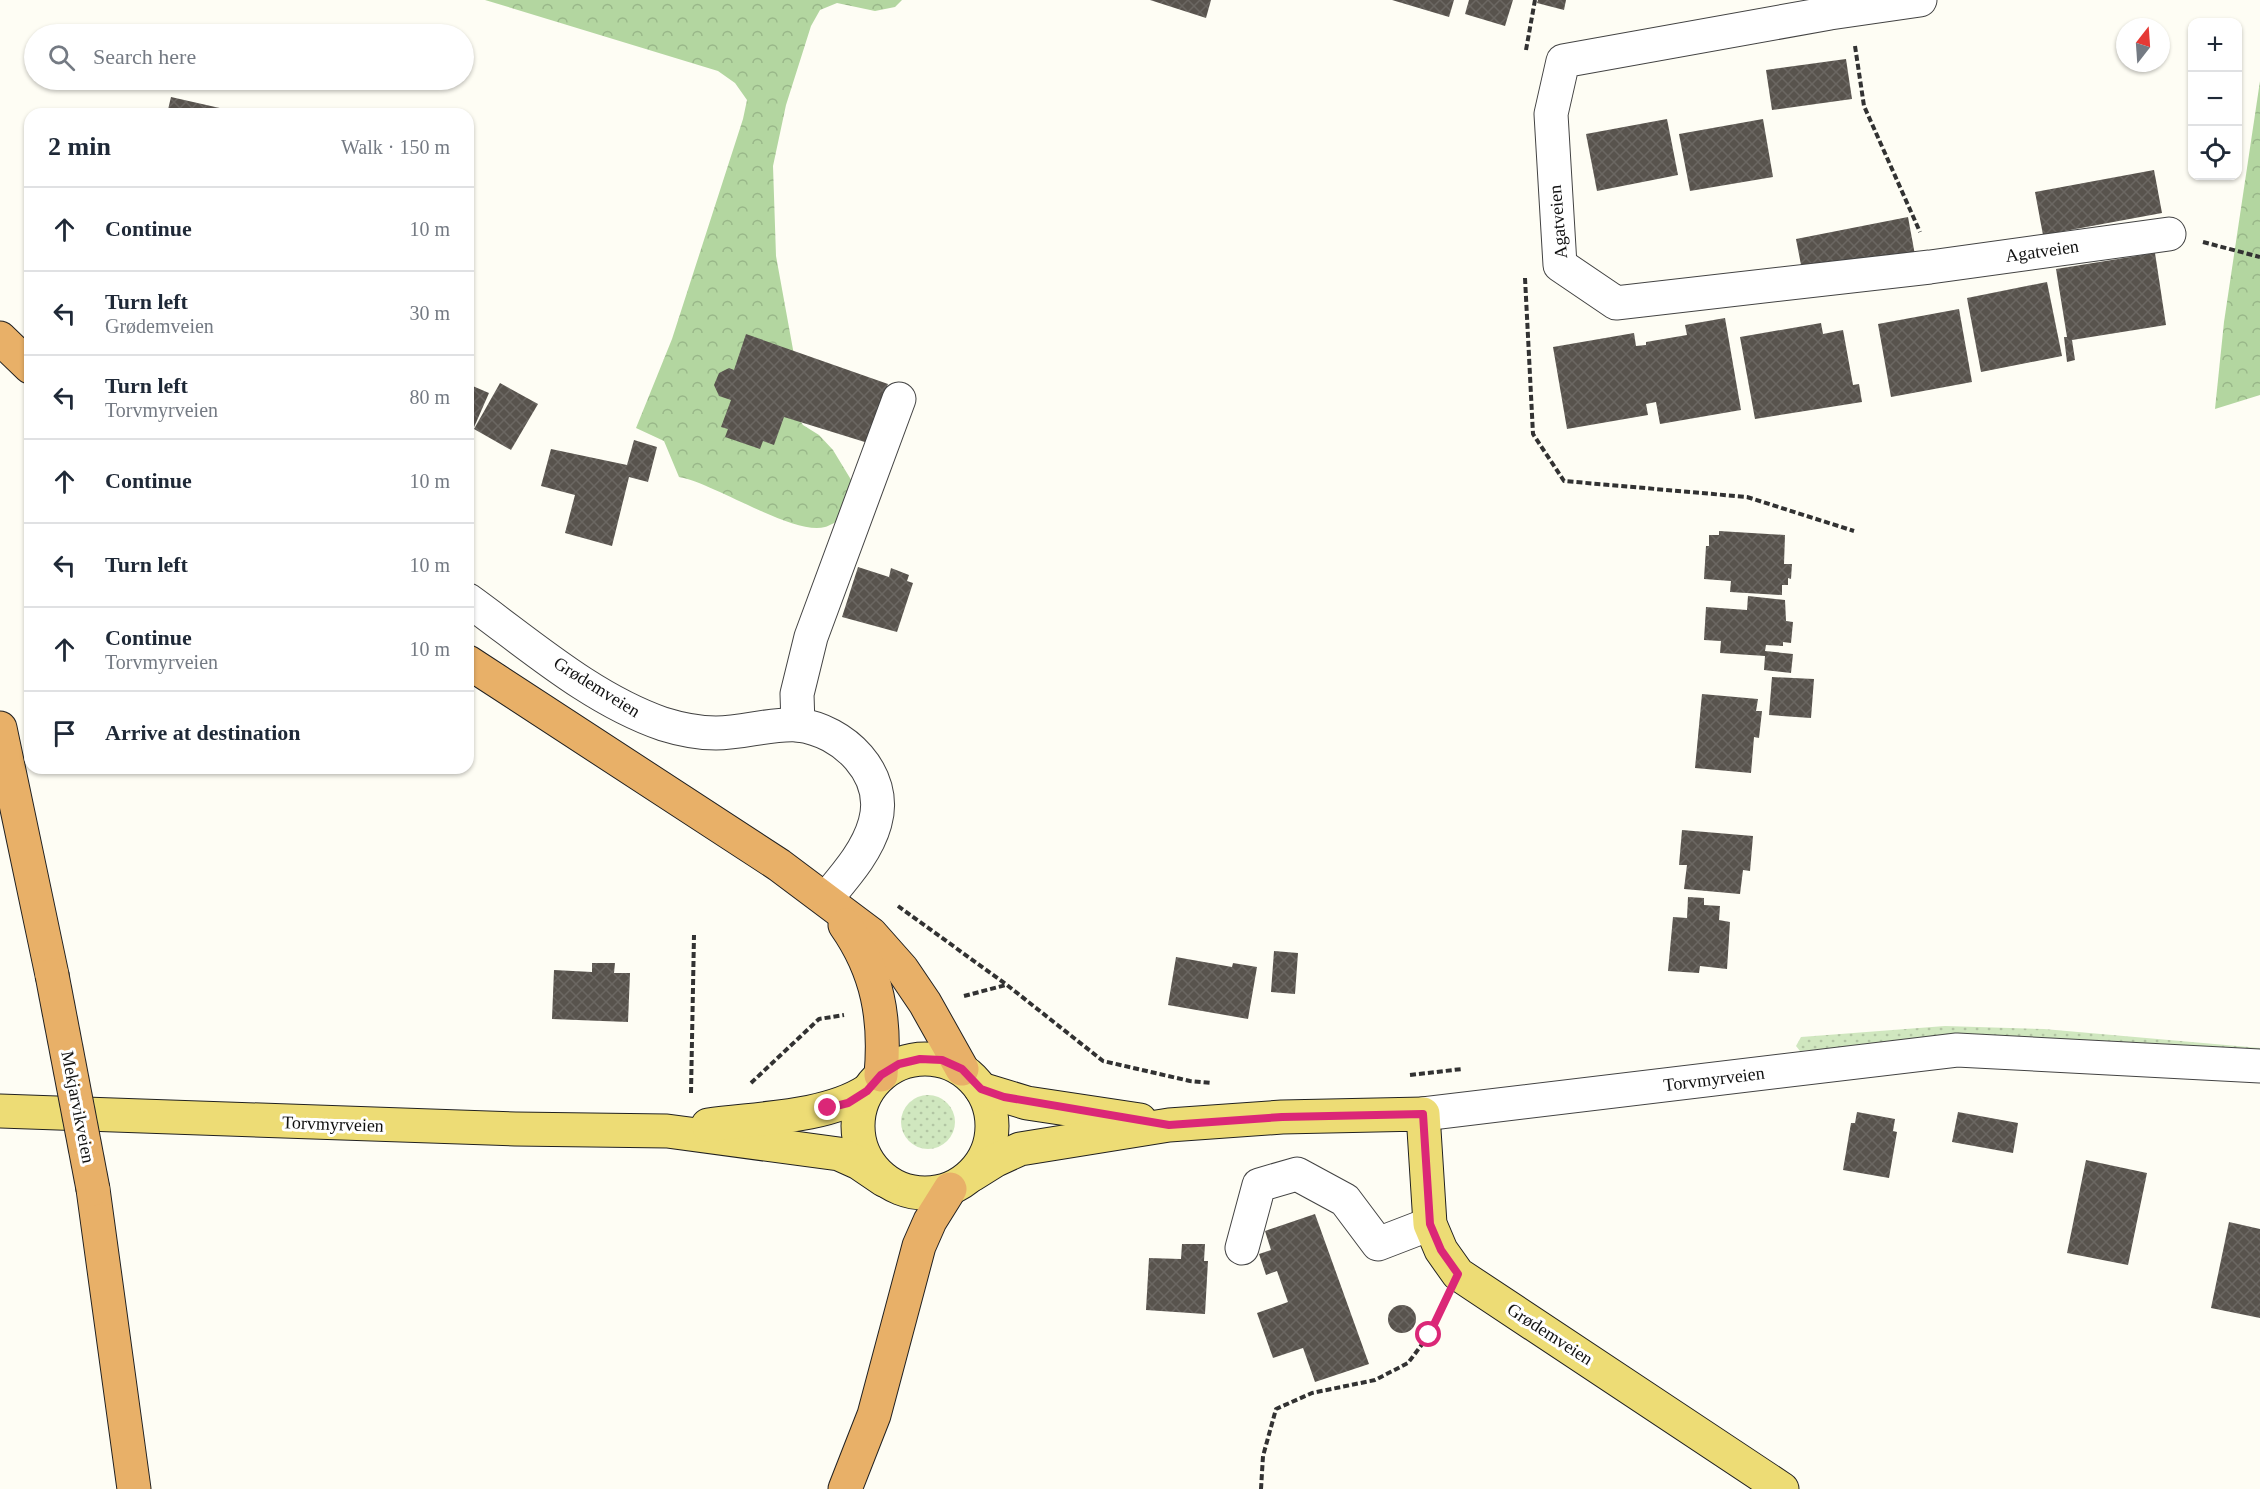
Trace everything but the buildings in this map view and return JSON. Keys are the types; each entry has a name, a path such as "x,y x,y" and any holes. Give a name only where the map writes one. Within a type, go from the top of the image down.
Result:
{"highway":[{"path":"0,338 24,361"},
{"path":"474,666 826,899 871,934 902,969 971,1079"},
{"name":"Mekjarvikveien","path":"0,728 52,975 93,1189 134,1489"},
{"path":"826,899 850,933 874,984 884,1026 874,1083"},
{"path":"844,1489 874,1415 920,1246 930,1221 961,1182"}],"main road":[{"path":"920,1059 942,1060 971,1079 989,1106 993,1124 987,1152 961,1182 927,1194 904,1191 884,1180 870,1166 861,1148 858,1119 874,1083 899,1064 920,1059"},
{"name":"Torvmyrveien","path":"971,1079 1028,1103 1169,1125"},
{"name":"Torvmyrveien","path":"667,1131 828,1108 848,1103 874,1083"},
{"name":"Torvmyrveien","path":"0,1111 515,1130 667,1131 839,1154 860,1163 884,1180"},
{"name":"Torvmyrveien","path":"961,1182 996,1160 1020,1149 1169,1125 1282,1117 1423,1114"},
{"name":"Grødemveien","path":"1423,1114 1430,1224 1441,1250 1458,1274 1782,1489"}],"street":[{"path":"1563,61 1831,7 1920,0"},
{"name":"Agatveien","path":"1563,61 1551,114 1560,265 1616,303 1930,267 2169,234"},
{"path":"798,725 796,694 808,646 899,399"},
{"name":"Grødemveien","path":"474,604 612,701 656,721 716,733 798,725 827,733 846,744 861,759 872,780 877,801 875,822 865,845 826,899"},
{"name":"Torvmyrveien","path":"1423,1114 1957,1050 2260,1066"},
{"path":"1242,1248 1259,1185 1297,1174 1345,1200 1378,1244 1430,1224"}],"path":[{"path":"1534,0 1523,71 1563,61"},
{"path":"1831,7 1852,32 1864,106 1917,219 1930,267"},
{"path":"2169,234 2260,257"},
{"path":"1524,270 1533,434 1564,481 1748,497 1854,531"},
{"path":"896,904 1007,985 1103,1061 1190,1081 1213,1083"},
{"path":"691,1095 694,935"},
{"path":"955,998 1007,985"},
{"path":"747,1087 819,1019 848,1014"},
{"path":"1404,1075 1463,1069"},
{"path":"681,1095 702,1093"},
{"path":"1261,1489 1263,1456 1276,1409 1312,1393 1375,1380 1408,1363 1429,1335 1458,1274"}],"green space":[{"path":"485,0 902,0 895,7 875,11 837,3 820,10 811,26 786,105 773,166 776,256 794,355 793,410 803,425 819,435 833,450 853,483 842,519 825,527 811,528 794,524 694,481 679,477 664,441 636,428 672,339 743,119 747,100 735,83 718,71"},
{"path":"2260,81 2260,395 2215,409 2224,322"},
{"path":"1945,1026 2044,1029 2260,1048 2260,1062 1900,1042 1800,1051 1796,1046 1801,1037"},
{"path":"928,1095 938,1097 947,1103 953,1112 955,1122 953,1132 947,1141 938,1147 928,1149 918,1147 909,1141 903,1132 901,1122 903,1112 909,1103 918,1097"}],"route":[{"path":"828,1108 848,1103 867,1091 881,1075 899,1064 920,1059 942,1060 962,1069 981,1089 1004,1097 1028,1103 1169,1125 1282,1117 1423,1114 1430,1224 1441,1250 1458,1274 1429,1335"}]}
